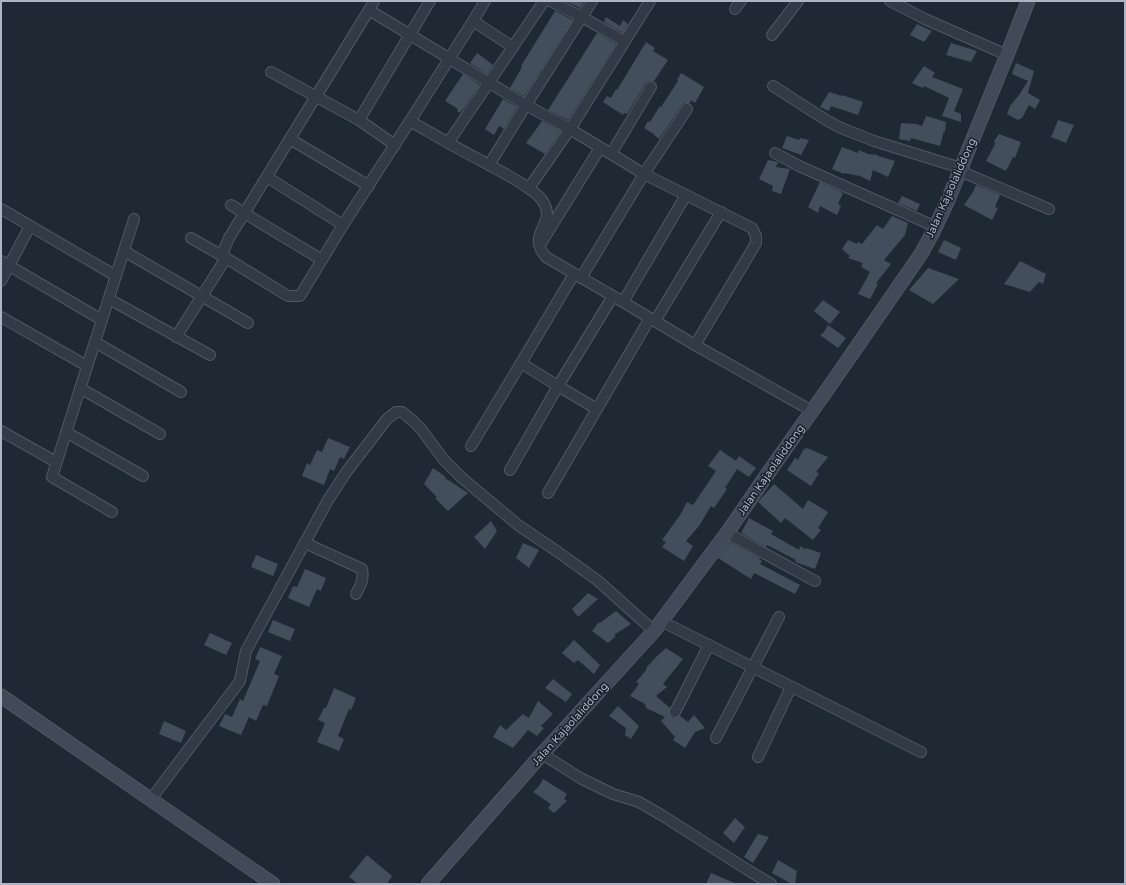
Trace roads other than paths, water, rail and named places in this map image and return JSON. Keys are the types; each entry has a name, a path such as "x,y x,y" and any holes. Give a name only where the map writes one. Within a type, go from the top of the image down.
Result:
{"street":[{"path":"359,120 430,1"},
{"path":"191,238 288,296 300,296 343,225 485,1"},
{"path":"448,143 544,1"},
{"path":"550,1 624,41"},
{"path":"489,166 592,1"},
{"path":"529,188 570,129 650,1"},
{"path":"772,35 798,1"},
{"path":"890,1 925,19 1007,56"},
{"name":"Jalan Kajaolaliddong","path":"428,884 542,754 658,626 727,533 916,260 936,227 948,200 1028,1"},
{"path":"226,258 223,252 229,238 371,5 411,35 526,105 570,129 644,174 752,228 756,236 756,242 695,345"},
{"path":"473,21 513,47"},
{"path":"271,72 359,120 395,145"},
{"path":"773,86 841,128 874,141 960,170 1049,209"},
{"path":"611,154 651,88"},
{"path":"471,446 521,363 686,109"},
{"path":"410,121 529,188 541,199 546,209 546,218 539,237 539,247 546,257 695,345 812,410"},
{"path":"290,139 369,186"},
{"path":"539,247 600,148"},
{"path":"775,153 799,166 936,227"},
{"path":"267,176 343,225"},
{"path":"624,302 686,195"},
{"path":"231,205 322,260"},
{"path":"1,209 116,276"},
{"path":"548,493 653,319 721,212"},
{"path":"112,512 52,477 134,219"},
{"path":"1,281 5,264 30,226"},
{"path":"124,251 248,322"},
{"path":"176,337 226,258"},
{"path":"5,264 102,320"},
{"path":"510,470 558,386 613,296"},
{"path":"109,299 210,355"},
{"path":"1,317 87,366"},
{"path":"95,342 181,392"},
{"path":"521,363 598,409"},
{"path":"80,388 160,434"},
{"path":"151,799 240,681 246,651 328,500 347,471 386,419 400,411 421,429 444,460 462,478 518,525 597,580 658,626 708,645 921,752"},
{"path":"1,431 56,462"},
{"path":"66,432 143,476"},
{"path":"727,533 815,581"},
{"path":"305,543 362,569 363,582 356,594"},
{"path":"716,738 779,617"},
{"path":"675,712 708,645"},
{"path":"758,757 791,687"},
{"path":"1,696 272,884"},
{"path":"542,754 582,779 613,794 639,802 772,884"}]}
